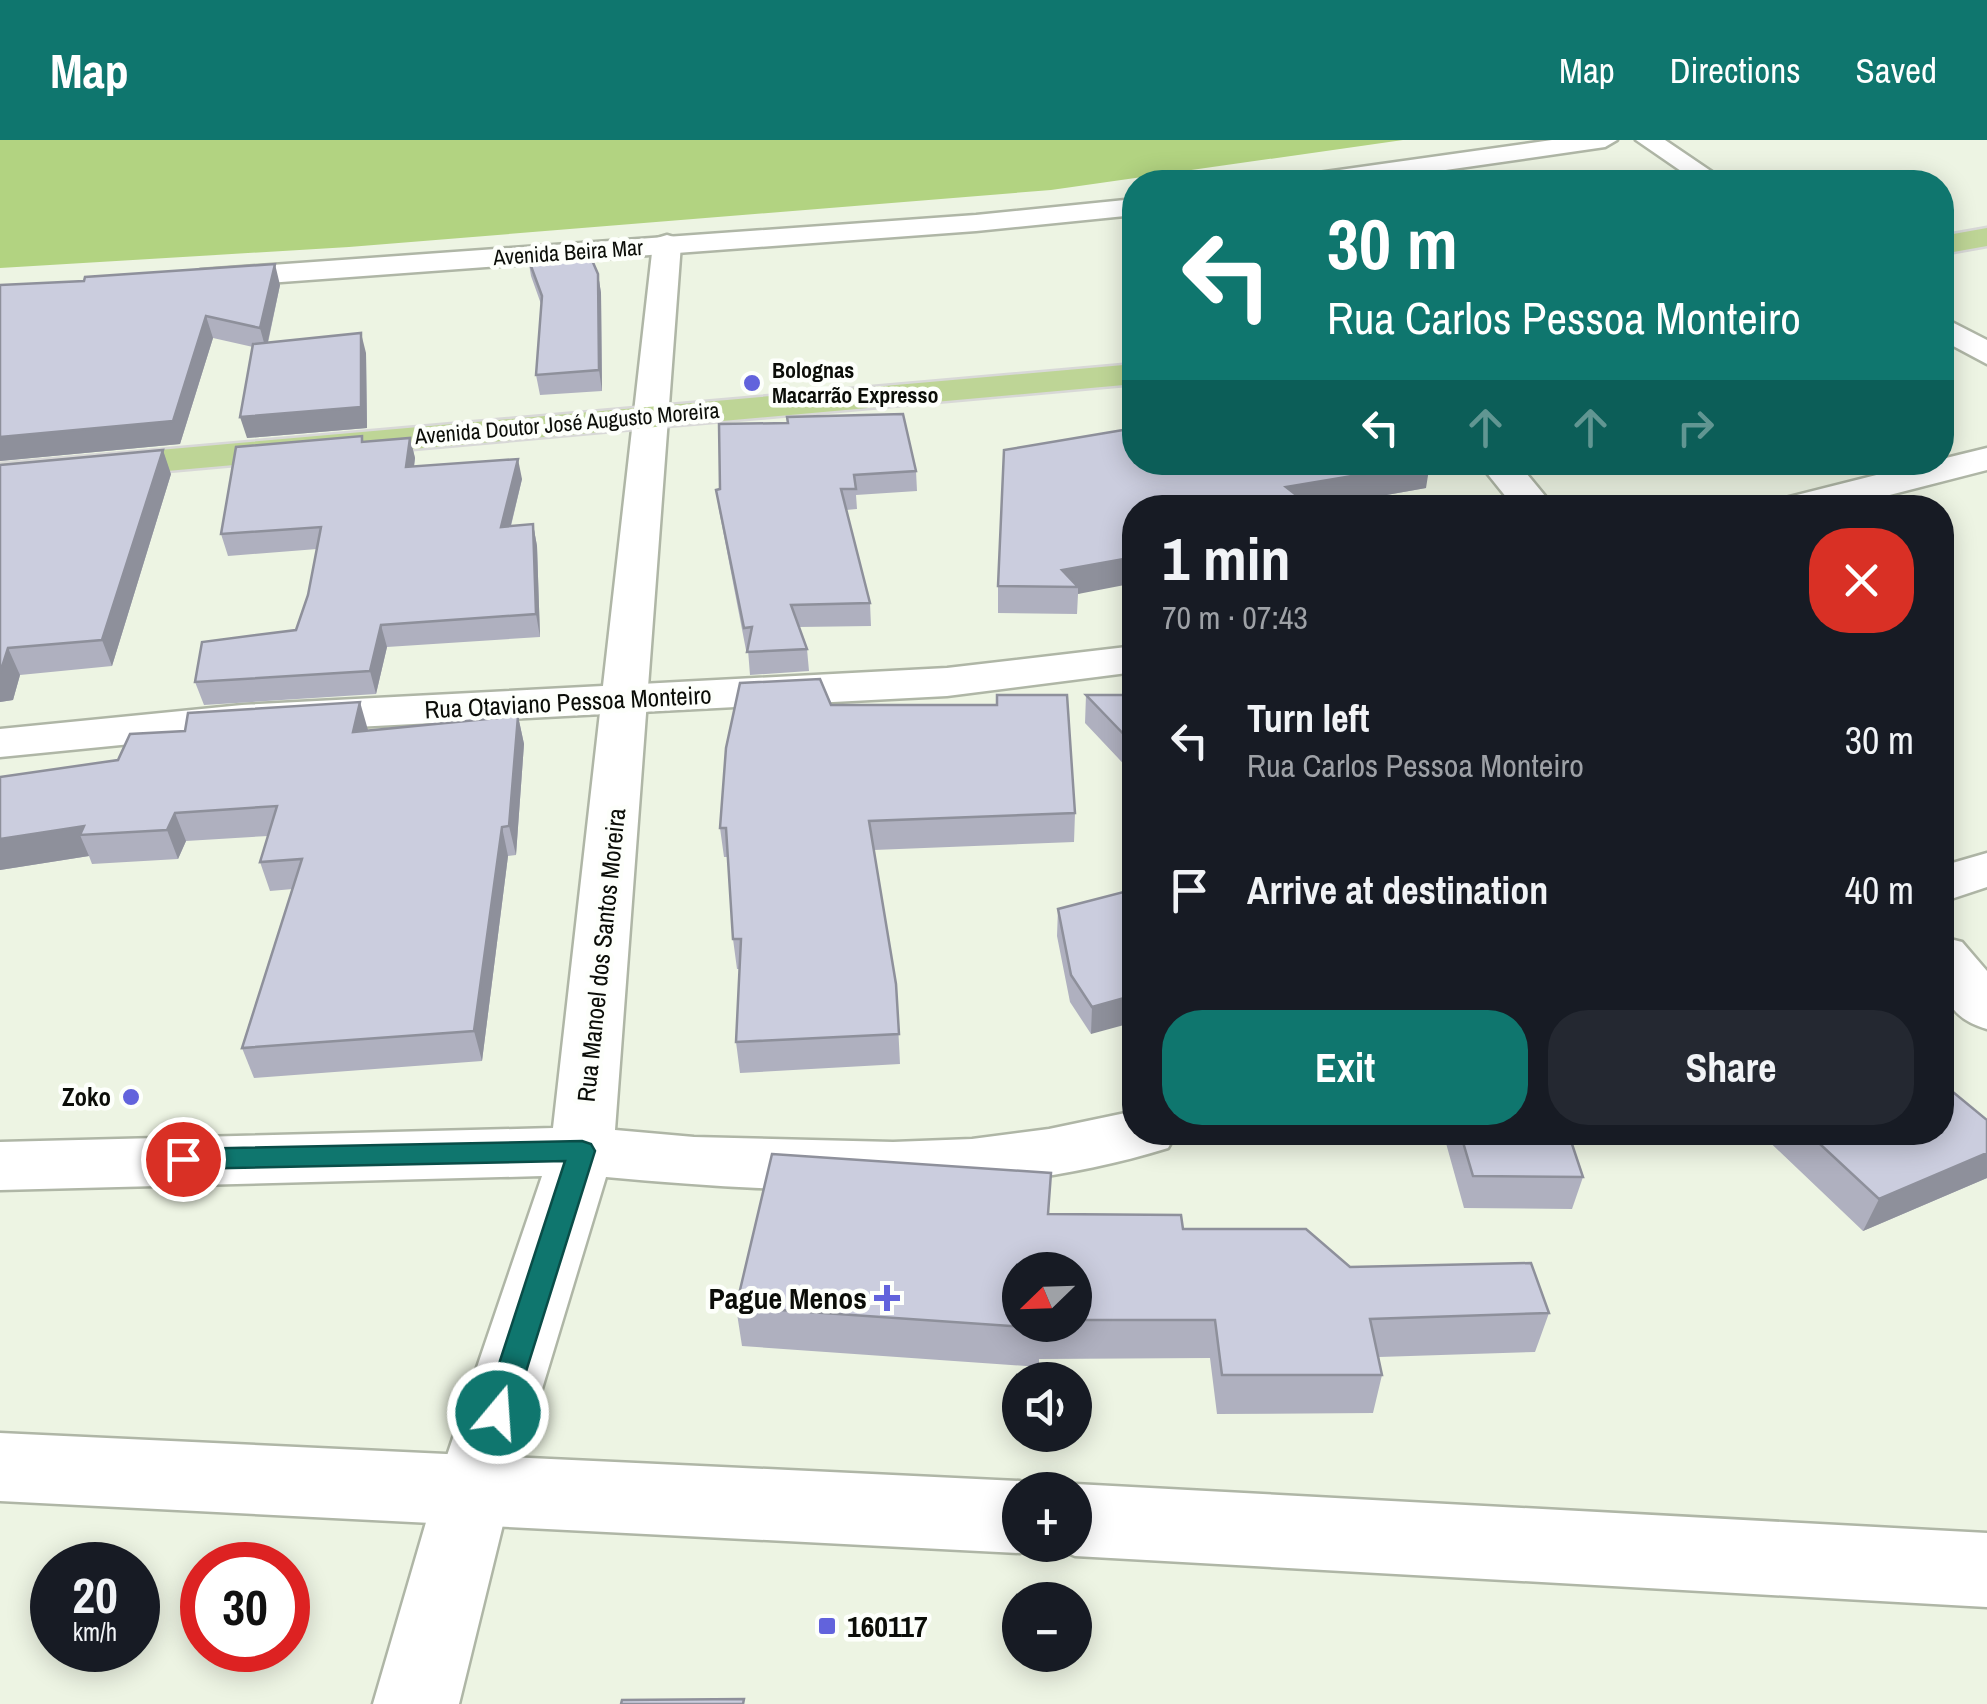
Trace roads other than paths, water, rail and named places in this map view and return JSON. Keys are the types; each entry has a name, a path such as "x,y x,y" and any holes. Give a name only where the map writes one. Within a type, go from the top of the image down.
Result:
{"main road":[{"path":"1954,243 1987,236"},
{"name":"Avenida Doutor José Augusto Moreira","path":"0,474 1122,375"}],"street":[{"path":"1395,170 1604,140"},
{"path":"1648,140 1695,170"},
{"name":"Avenida Beira Mar","path":"165,281 1005,221 1122,208"},
{"name":"Rua Manoel dos Santos Moreira","path":"416,1704 474,1488 582,1151 668,244"},
{"path":"1954,333 1987,354"},
{"path":"1954,466 1987,458"},
{"path":"1507,475 1525,495"},
{"path":"1842,495 1920,475"},
{"name":"Rua Otaviano Pessoa Monteiro","path":"0,743 242,720 947,682 1122,661"},
{"path":"1954,881 1987,869"},
{"path":"1954,970 1987,1009"},
{"path":"0,1166 582,1151 694,1161 892,1166 972,1163 1049,1153 1122,1137"},
{"path":"0,1467 1002,1516"},
{"path":"1092,1521 1987,1570"}],"place":[{"name":"Bolognas Macarrão Expresso","path":"752,383"},
{"name":"Zoko","path":"131,1097"},
{"name":"Pague Menos","path":"887,1298"},
{"name":"160117","path":"827,1626"}]}
